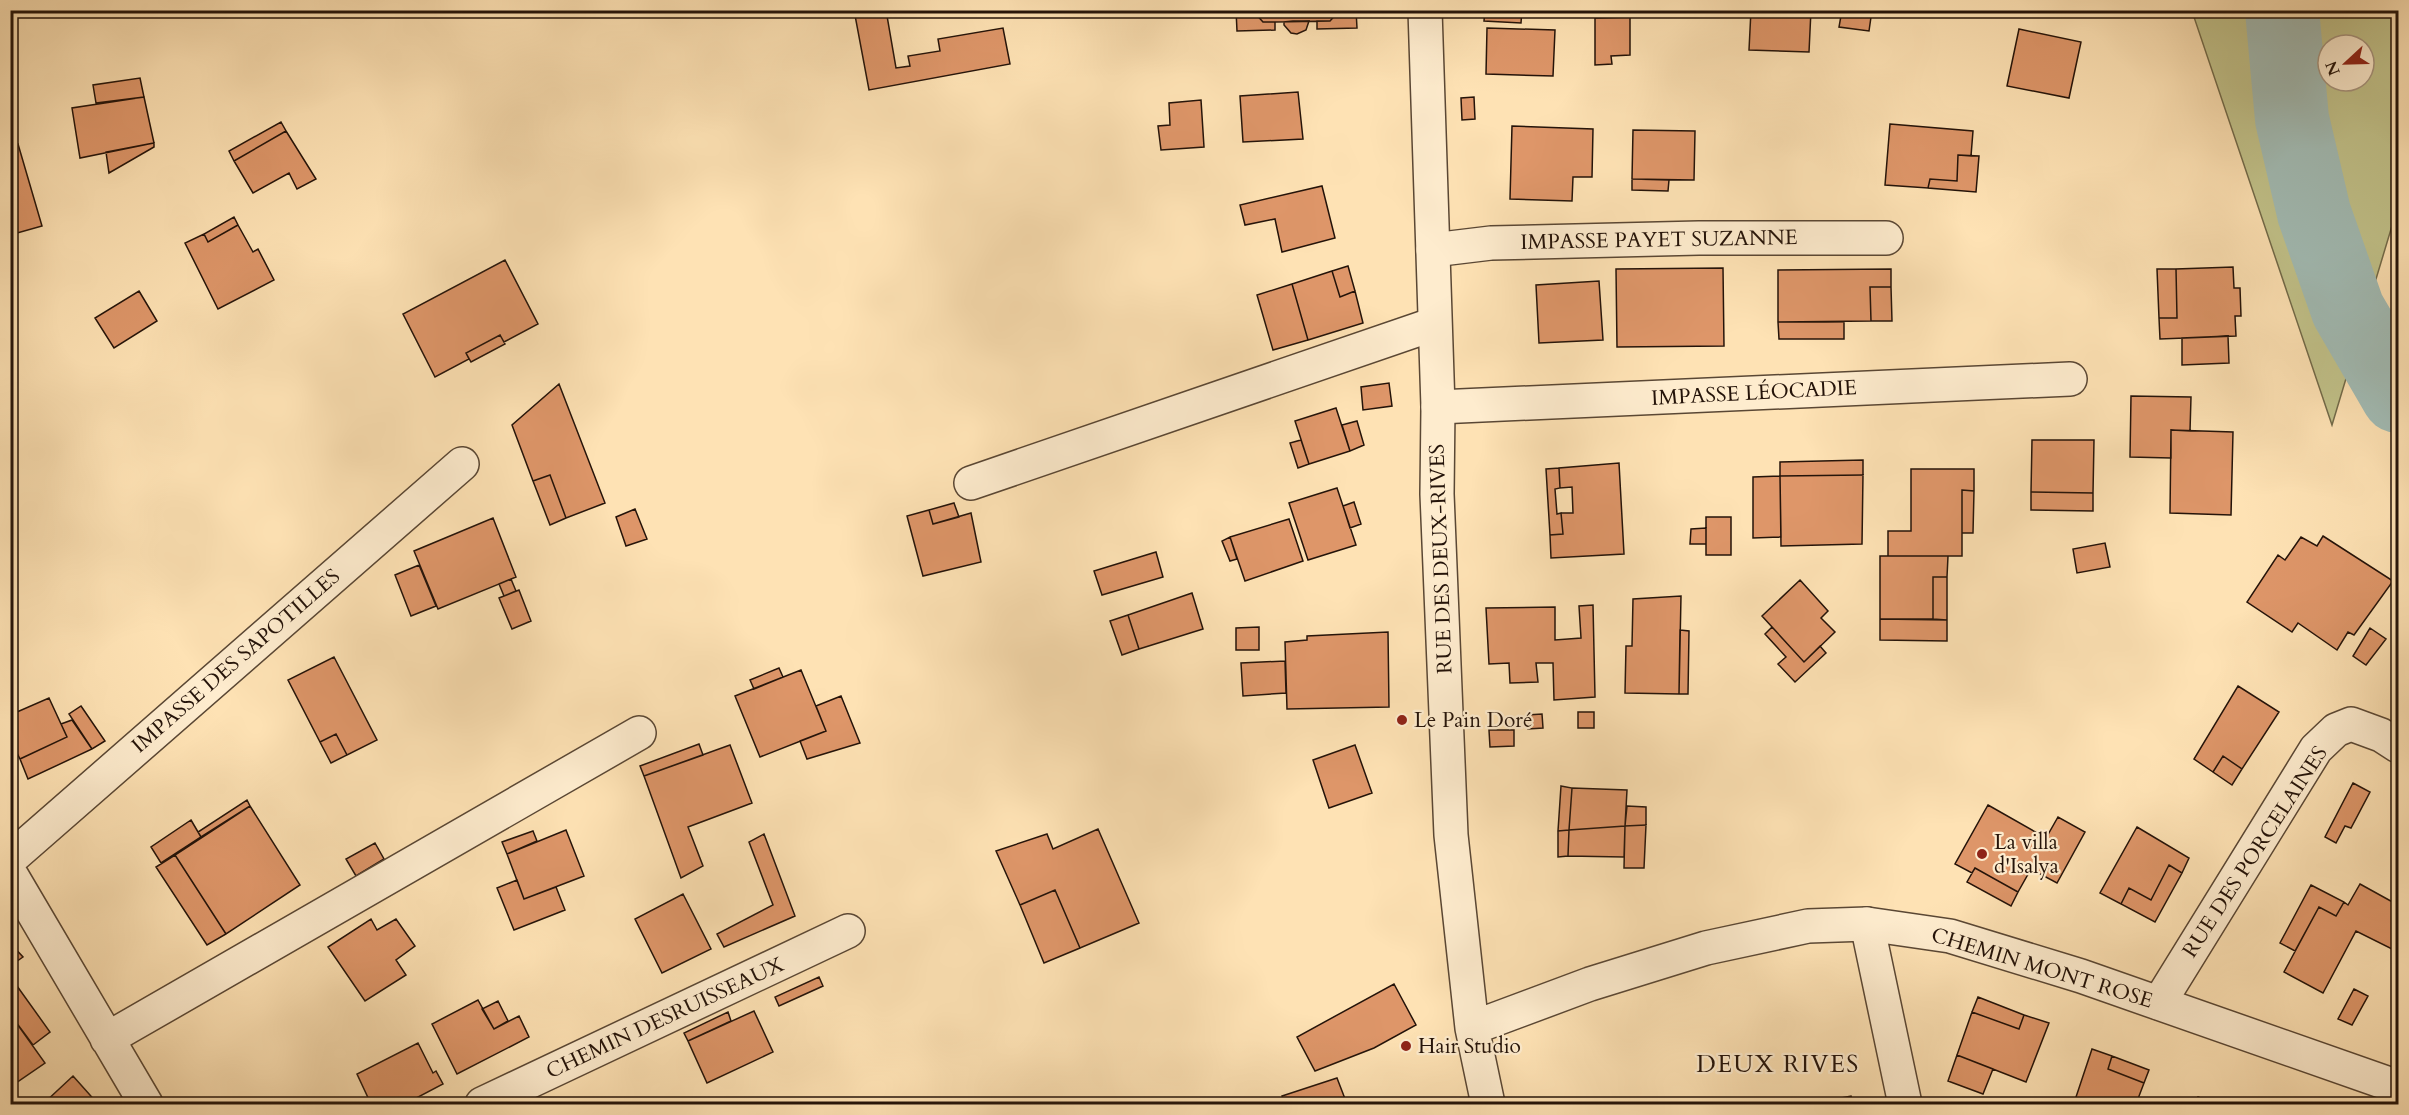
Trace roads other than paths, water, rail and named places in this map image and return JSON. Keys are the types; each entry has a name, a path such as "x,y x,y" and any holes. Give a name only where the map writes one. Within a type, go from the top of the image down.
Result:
{"street":[{"name":"RUE DES DEUX-RIVES","path":"1425,10 1438,406 1437,494 1450,836 1472,1029 1488,1104"},
{"name":"IMPASSE PAYET SUZANNE","path":"1433,250 1491,243 1699,238 1886,238"},
{"path":"971,483 1434,324"},
{"name":"IMPASSE LÉOCADIE","path":"1438,406 2070,379"},
{"name":"IMPASSE DES SAPOTILLES","path":"10,859 462,464"},
{"name":"RUE DES PORCELAINES","path":"2159,1003 2316,749 2336,730 2351,724 2381,735 2398,746"},
{"path":"107,1039 639,732"},
{"path":"10,873 146,1104"},
{"path":"1867,924 1905,1104"},
{"name":"CHEMIN MONT ROSE","path":"1472,1029 1590,984 1706,948 1809,926 1867,924 1950,936 2081,976 2398,1088"},
{"name":"CHEMIN DESRUISSEAUX","path":"482,1104 848,931"}],"waterway":[{"path":"2282,10 2292,119 2314,213 2348,310 2398,396"}],"place":[{"name":"Le Pain Doré","path":"1402,720"},
{"name":"La villa d'Isalya","path":"1982,854"},
{"name":"Hair Studio","path":"1406,1046"}],"district":[{"name":"DEUX RIVES","path":"1778,1064"}]}
